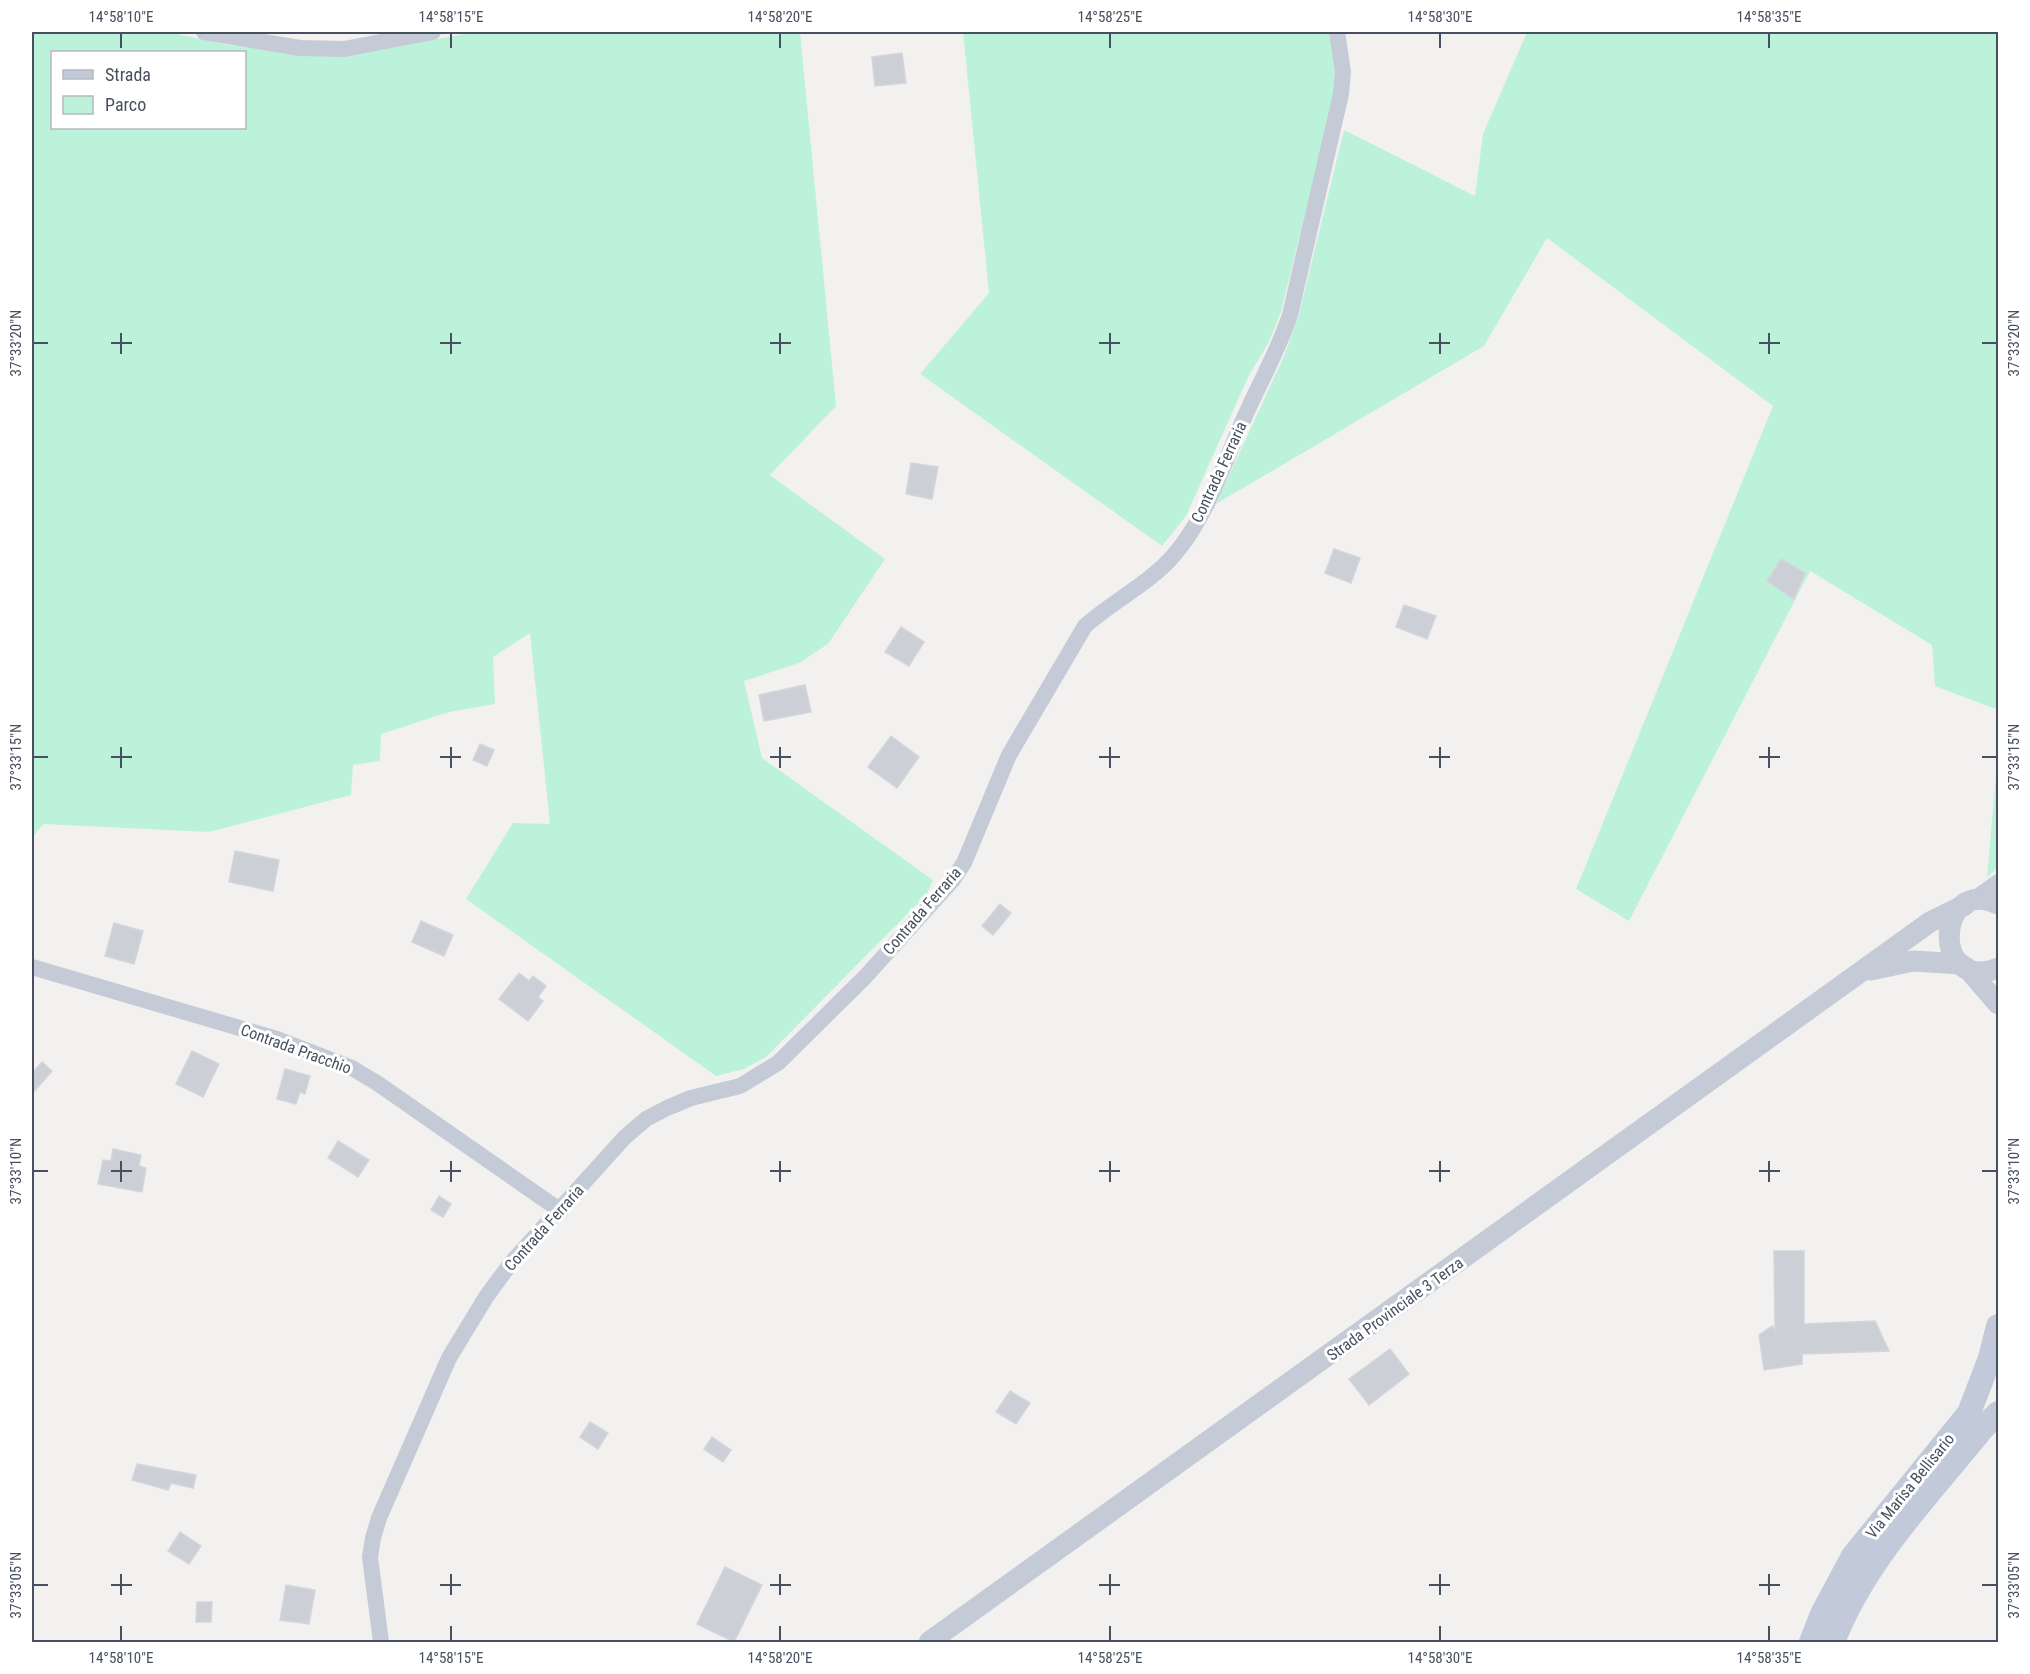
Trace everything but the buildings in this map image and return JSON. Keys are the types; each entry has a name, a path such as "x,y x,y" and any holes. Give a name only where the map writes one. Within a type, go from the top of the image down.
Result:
{"main road":[{"name":"Via Marisa Bellisario","path":"1811,1642 1822,1614 1853,1556 1969,1413 1990,1358 1998,1326"},
{"name":"Via Marisa Bellisario","path":"1833,1642 1842,1618 1876,1561 1983,1428 1998,1413"}],"street":[{"path":"204,32 300,48 344,49 433,32"},
{"name":"Contrada Ferraria","path":"381,1642 370,1557 379,1518 441,1374 468,1325 511,1263 561,1212 625,1137 646,1119 691,1098 740,1086 759,1077 778,1063 873,968 952,881 964,863 1009,755 1078,635 1103,610 1157,573 1191,531 1203,512 1246,413 1279,348 1290,315 1341,94 1343,72 1337,32"},
{"path":"1998,882 1954,914 1948,933 1952,954 1998,1004"},
{"path":"1860,975 1930,922 1967,903 1981,900 1998,904"},
{"path":"1860,975 1886,965 1913,961 1964,966 1979,971 1998,968"},
{"name":"Contrada Pracchio","path":"32,967 277,1039 352,1068 377,1083 561,1212"},
{"name":"Strada Provinciale 3 Terza","path":"929,1642 1860,975"}],"green space":[{"path":"32,32 168,32 229,45 346,56 475,32 800,32 836,406 770,475 885,559 828,644 799,663 744,681 762,758 933,880 927,894 766,1057 744,1069 716,1076 466,899 513,823 550,824 530,633 493,657 495,704 449,712 381,734 380,761 353,765 351,795 209,832 43,824 32,838"},
{"path":"963,32 1330,32 1337,71 1335,92 1281,312 1268,344 1249,375 1186,516 1162,546 920,374 989,293"},
{"path":"1527,32 1998,32 1998,710 1935,686 1932,645 1810,571 1629,921 1576,889 1773,406 1547,238 1484,346 1216,504 1284,356 1298,318 1344,130 1475,196 1483,134"},
{"path":"1998,754 1998,868 1987,877"}]}
